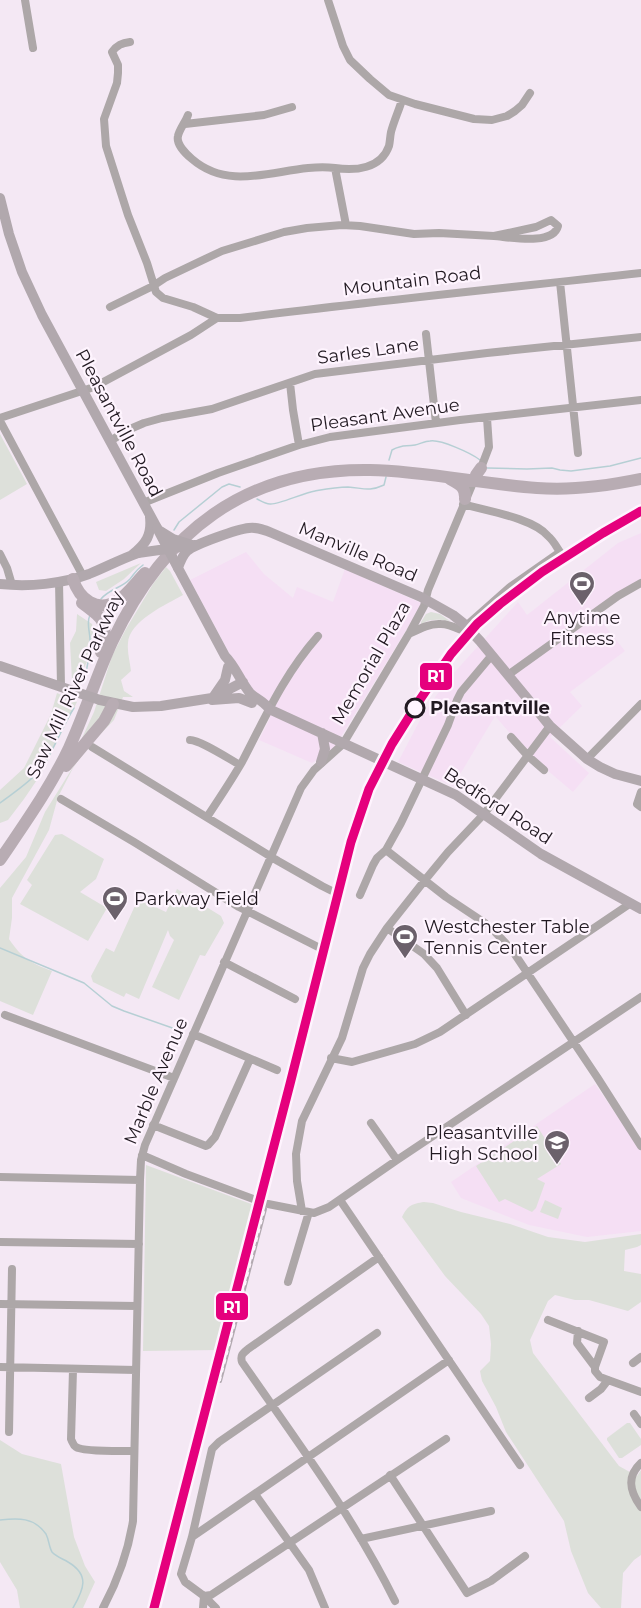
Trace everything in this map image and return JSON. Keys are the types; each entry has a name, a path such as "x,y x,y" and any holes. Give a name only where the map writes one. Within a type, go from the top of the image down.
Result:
{"highway":[{"name":"Saw Mill River Parkway","path":"0,849 60,754 101,652 124,607 160,553 186,527 210,509 246,489 284,475 344,464 477,474 537,482 599,480 641,472"},
{"name":"Saw Mill River Parkway","path":"0,860 46,790 70,746 103,662 125,616 152,574 179,542 225,507 270,485 329,471 380,467"},
{"name":"Saw Mill River Parkway","path":"395,468 446,477 477,474 519,487 559,489 600,487 641,479"},
{"path":"446,477 462,487 465,493 464,502"},
{"path":"70,579 86,600 94,604 107,604 122,597 146,572"},
{"path":"70,579 70,591 103,621 105,633 101,652"},
{"path":"46,790 104,721 113,704"}],"main road":[{"name":"Pleasantville Road","path":"0,201 22,272 42,315 149,514 153,530 168,549 226,662 240,684"},
{"name":"Manville Road","path":"0,584 12,585 70,579 136,553 195,545 243,529 261,529 426,599 453,615 472,632 550,726 587,759 615,774 641,781"},
{"path":"136,553 153,530 195,545"},
{"path":"178,568 185,554 195,545"},
{"path":"210,698 225,680 226,662"},
{"path":"0,666 113,704 148,708 210,698 240,684 245,697 252,703"},
{"name":"Bedford Road","path":"240,684 266,704 269,709"},
{"name":"Bedford Road","path":"210,698 216,700 240,698 422,778 458,796 541,854 636,906"},
{"path":"321,762 325,749 322,733"}],"street":[{"path":"25,0 33,48"},
{"path":"328,0 350,60 389,95 415,105 474,119 492,120 507,116 522,105 530,93"},
{"path":"130,42 122,43 112,52 118,65 117,82 104,119 106,146 128,216 156,292 163,298 193,307 217,318"},
{"path":"292,107 264,115 186,119 178,135 178,141 184,152 204,168 231,177 252,177 304,168 360,169 381,160 389,146 402,100"},
{"path":"335,168 346,225"},
{"path":"110,307 222,251 284,232 346,225 414,234 439,232 536,240 555,233 558,226 551,220 536,228 494,236"},
{"name":"Mountain Road","path":"217,318 240,318 641,273"},
{"path":"560,282 578,453"},
{"path":"61,686 70,579 0,419 94,387 217,318"},
{"path":"426,334 436,423"},
{"name":"Sarles Lane","path":"110,441 144,423 212,409 315,374 641,336"},
{"path":"291,383 299,445"},
{"name":"Pleasant Avenue","path":"143,503 218,473 299,445 330,437 641,400"},
{"name":"Memorial Plaza","path":"343,744 424,606 428,590 464,502 487,456 489,437 487,418"},
{"path":"409,634 430,625 442,623 463,632 472,632 518,581 560,552 547,534 531,524 464,502"},
{"path":"0,554 12,585"},
{"path":"508,675 618,596 641,583"},
{"path":"207,817 240,765 269,709 299,659 318,636"},
{"path":"360,896 373,865 386,850 401,823 448,725 461,692 492,655"},
{"path":"587,759 641,704"},
{"path":"288,1282 305,1211 297,1172 296,1154 302,1121 342,1038 363,968 387,928 448,852 484,814 550,726"},
{"path":"512,736 528,756 544,770"},
{"path":"190,740 200,741 240,765"},
{"name":"Marble Avenue","path":"103,1608 121,1571 130,1540 134,1502 142,1155 153,1125 301,788 321,762 343,744"},
{"path":"92,747 332,891"},
{"path":"641,792 637,804 641,807"},
{"path":"61,799 247,911 318,947"},
{"path":"386,850 485,923"},
{"path":"331,1058 352,1062 415,1044 440,1032 527,973 636,906"},
{"path":"387,928 417,948 437,968 466,1015"},
{"path":"496,933 512,950 641,1145"},
{"path":"225,962 295,999"},
{"path":"268,1204 318,1212 340,1200 641,997"},
{"path":"5,1015 174,1078"},
{"path":"194,1034 277,1070"},
{"path":"153,1125 208,1145 215,1137 250,1059"},
{"path":"371,1123 397,1160"},
{"path":"142,1155 256,1200"},
{"path":"0,1177 140,1180"},
{"path":"340,1200 520,1465"},
{"path":"0,1242 139,1244"},
{"path":"379,1257 242,1353 241,1358 361,1539 394,1601"},
{"path":"9,1432 12,1269"},
{"path":"0,1304 137,1306"},
{"path":"548,1320 604,1342 595,1367"},
{"path":"578,1331 577,1343 600,1377 641,1392"},
{"path":"216,1608 185,1582 181,1574 212,1449 377,1333"},
{"path":"633,1363 641,1357"},
{"path":"192,1537 449,1360"},
{"path":"0,1367 136,1370"},
{"path":"74,1370 71,1439 74,1446 87,1450 134,1451"},
{"path":"589,1398 608,1380"},
{"path":"634,1414 641,1424"},
{"path":"204,1596 211,1595 290,1544 446,1439"},
{"path":"641,1463 630,1480 634,1497 641,1507"},
{"path":"390,1475 467,1593 491,1581 525,1556"},
{"path":"255,1494 309,1570 325,1608"},
{"path":"361,1539 491,1511"},
{"path":"203,1608 204,1596"}],"shaded area":[{"path":"0,434 27,484 0,500"},
{"path":"641,533 641,579 594,612 625,651 570,692 582,706 550,737 589,773 573,792 527,753 495,716 453,786 398,762 420,720 436,696 518,602 527,615 618,543"},
{"path":"246,552 264,574 293,598 297,587 333,602 345,569 421,603 334,748 312,763 259,740 270,718 256,693 240,673 190,580"},
{"path":"141,563 124,579 106,591 99,590 96,582"},
{"path":"166,567 183,595 150,614 135,627 130,635 128,653 131,671 121,680 124,691 133,697 123,697 114,720 87,748 73,768 58,797 49,830 12,898 9,939 27,959 52,971 33,1015 0,1001 0,888 26,857 45,812 83,751 82,738 94,712 112,656 153,584"},
{"path":"431,612 440,614 450,621 432,620 421,624 426,614"},
{"path":"77,614 92,624 94,641 77,682 72,680 70,643 76,631"},
{"path":"57,693 77,702 41,774 8,820 0,823 0,790 24,768 51,714"},
{"path":"62,834 104,859 96,879 80,892 107,908 88,941 20,904 32,885 27,880 55,835"},
{"path":"177,889 221,916 224,923 205,956 200,955 179,1000 152,987 174,940 168,930 139,999 126,993 124,997 93,982 91,976 106,948 114,952 138,899 166,912"},
{"name":"Pleasantville High School","path":"595,1084 641,1150 641,1231 587,1237 529,1225 461,1198 451,1182"},
{"path":"537,1126 561,1164 537,1179 545,1183 536,1208 532,1212 505,1199 499,1202 476,1166"},
{"path":"146,1165 254,1205 218,1350 143,1351"},
{"path":"545,1200 562,1208 558,1219 540,1212"},
{"path":"424,1202 510,1224 548,1237 585,1242 641,1234 641,1245 625,1250 624,1271 641,1274 641,1302 628,1311 589,1300 575,1300 555,1295 548,1301 530,1340 533,1353 619,1466 637,1476 641,1470 641,1555 623,1573 621,1608 601,1608 588,1593 571,1551 564,1521 506,1432 482,1381 480,1371 490,1361 489,1326 481,1314 445,1276 402,1217 411,1206"},
{"path":"630,1423 641,1439 641,1445 619,1458 607,1438"},
{"path":"0,1440 22,1454 61,1464 74,1537 85,1566 95,1582 83,1608 20,1608 17,1590 0,1562"}],"waterway":[{"path":"389,460 392,450 396,448 428,441 441,442 455,447 480,460"},
{"path":"487,468 552,468 571,471 610,466 641,458"},
{"path":"257,499 274,504 327,489 374,488 384,485 386,477"},
{"path":"174,530 179,522 222,487 229,484 240,487"},
{"path":"101,599 127,582 143,565"},
{"path":"84,679 90,650 88,624 90,615"},
{"path":"0,803 26,784 40,770 74,708"},
{"path":"0,948 84,983 112,1006 181,1031"},
{"path":"0,1520 19,1519 36,1524 46,1534 52,1552 80,1572 82,1589 73,1608"}],"railway":[{"path":"220,1381 265,1209"}],"transit line":[{"name":"R1","path":"154,1608 351,842 369,789 392,744 421,698 451,654 477,624 542,572 641,511"}],"place":[{"name":"Anytime Fitness","path":"582,607"},
{"name":"Pleasantville","path":"415,708"},
{"name":"Parkway Field","path":"115,922"},
{"name":"Westchester Table Tennis Center","path":"405,960"},
{"name":"Pleasantville High School","path":"557,1166"}]}
